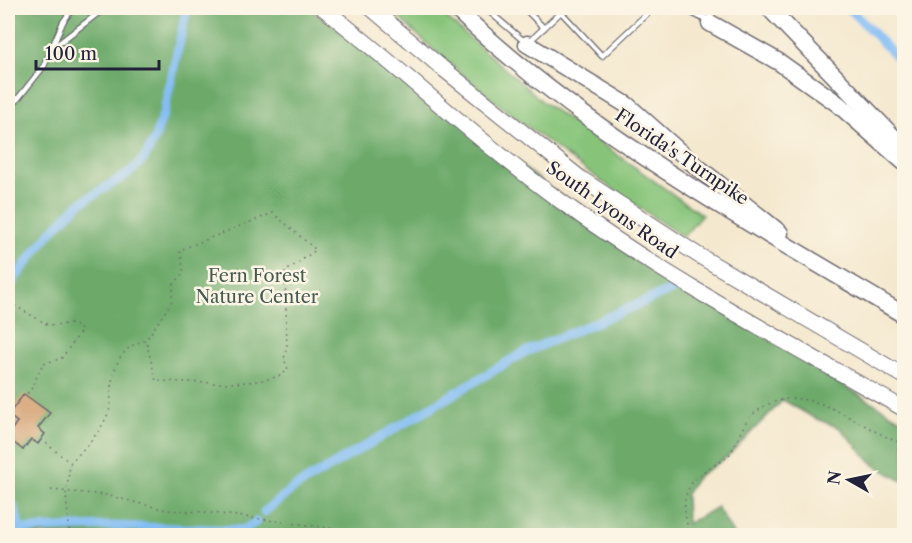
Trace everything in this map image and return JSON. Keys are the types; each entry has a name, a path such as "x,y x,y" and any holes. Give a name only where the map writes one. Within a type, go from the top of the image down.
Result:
{"highway":[{"name":"Florida's Turnpike","path":"455,8 549,88 655,166 904,315"},
{"path":"769,8 904,148"},
{"path":"710,23 788,68 838,104 904,162"},
{"path":"527,44 627,105 712,180 790,241 804,257"}],"main road":[{"name":"South Lyons Road","path":"323,8 378,50 484,141 565,204 636,253 904,409"},
{"name":"South Lyons Road","path":"371,8 580,178 698,255 904,376"}],"lane":[{"path":"8,111 32,84 52,49 63,22 73,8"},
{"path":"52,49 97,15 111,8"},
{"path":"485,8 527,44 561,12 602,56 653,8"},
{"path":"524,8 544,28"},
{"path":"682,8 710,23"},
{"path":"693,8 710,23"}],"path":[{"path":"70,536 66,496 70,463 94,436 110,410 111,387 123,351 135,342 146,340 171,303 174,284 184,273 180,250 273,213 316,250 285,272 287,348 284,359 288,369 284,375 248,384 156,381 146,340"},
{"path":"8,296 12,304 48,326 73,324 82,330 61,359 43,363 30,392 24,394 8,415 17,422 8,436 23,450 31,439 38,444 41,439 70,463"},
{"path":"690,536 685,506 687,488 698,476 726,458 744,423 753,414 771,404 783,400 814,400 904,444"},
{"path":"51,490 106,495 166,510 206,512 393,536"}],"green space":[{"name":"Fern Forest Nature Center","path":"8,8 308,8 325,18 645,259 805,363 904,421 904,482 874,465 840,428 814,418 783,400 726,458 698,476 686,494 687,524 717,507 734,535 8,535"},
{"path":"389,8 435,8 543,102 702,215 683,237 531,129 458,71"}],"building":[{"path":"24,394 50,413 38,428 45,434 38,444 31,439 23,450 8,438 17,422 8,415"}],"waterway":[{"path":"8,304 12,282 50,233 79,204 129,173 144,159 155,138 164,111 187,8"},
{"path":"849,8 904,65"},
{"path":"264,512 294,488 523,353 674,289"},
{"path":"8,491 19,524 19,531"},
{"path":"8,530 106,526 243,530 256,522"}]}
